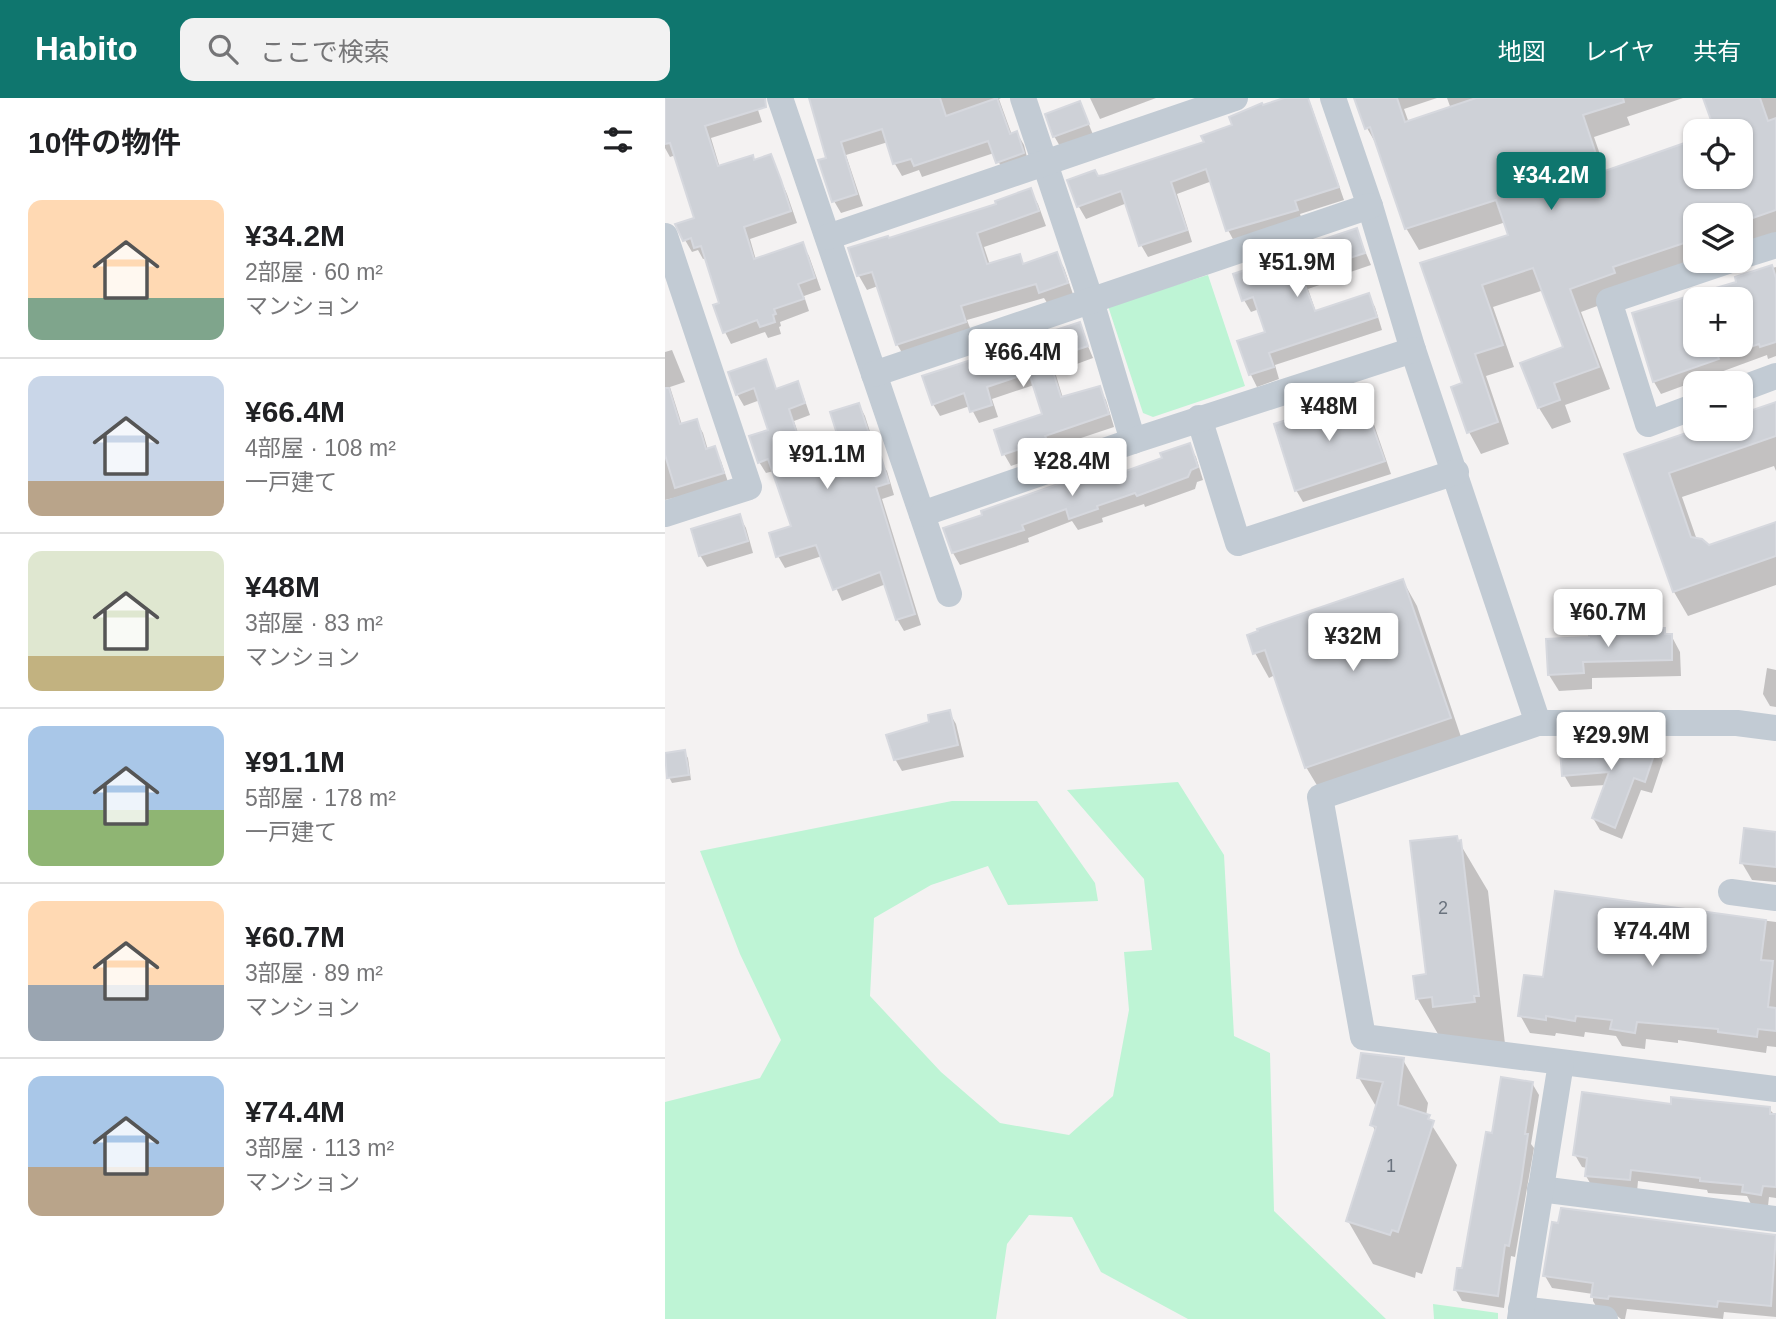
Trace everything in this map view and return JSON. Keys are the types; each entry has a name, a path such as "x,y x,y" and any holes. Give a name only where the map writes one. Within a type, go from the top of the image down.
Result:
{"street":[{"path":"781,98 949,594"},
{"path":"1023,98 1091,302 1133,441"},
{"path":"828,237 1235,98"},
{"path":"1333,98 1370,206 1413,350 1538,723"},
{"path":"874,374 1370,206"},
{"path":"665,236 749,487 665,514"},
{"path":"1753,252 1776,245"},
{"path":"1683,411 1648,424 1609,301 1692,273"},
{"path":"922,514 1199,418 1413,350"},
{"path":"1753,384 1776,376"},
{"path":"1199,418 1238,542 1456,472"},
{"path":"1776,728 1737,723 1538,723 1320,797 1363,1037 1776,1089"},
{"path":"1731,892 1776,898"},
{"path":"1561,1063 1521,1314 1605,1319"},
{"path":"1540,1189 1776,1219"}],"green space":[{"path":"1208,275 1245,386 1153,417 1143,413 1108,306"},
{"path":"1178,782 1224,855 1234,1036 1270,1053 1274,1211 1386,1319 1188,1319 1101,1272 1072,1217 1029,1215 1007,1244 996,1319 665,1319 665,1102 760,1078 781,1040 740,954 700,851 952,801 1037,801 1095,883 1098,901 1008,905 988,866 931,885 874,918 870,996 941,1072 1000,1123 1069,1135 1113,1096 1129,1010 1124,952 1152,950 1144,879 1067,790"},
{"path":"1433,1304 1498,1313 1498,1319 1434,1319"}],"building":[{"path":"665,98 765,98 766,107 705,126 718,166 753,155 754,160 771,154 781,180 791,211 744,227 754,259 803,242 815,278 798,284 804,299 774,309 775,322 760,327 757,320 723,333 713,305 719,303 701,246 694,248 691,238 683,241 675,224 694,218 670,143 665,144"},
{"path":"809,98 940,98 946,116 997,98 1010,134 1017,131 1024,153 996,163 988,141 914,166 911,159 893,164 882,129 841,142 857,194 832,202 818,160 826,158"},
{"path":"1284,98 1308,98 1339,187 1295,201 1298,210 1226,231 1206,169 1171,182 1187,230 1139,246 1121,191 1077,207 1067,180 1095,170 1098,176 1104,175 1204,142 1201,136 1232,125 1229,117 1262,103 1263,105"},
{"path":"1354,98 1397,98 1405,122 1476,98 1623,98 1624,102 1583,115 1602,172 1683,144 1683,189 1753,189 1753,119 1711,119 1703,98 1760,98 1768,121 1776,118 1776,210 1753,218 1753,203 1683,203 1683,243 1613,267 1615,273 1570,289 1599,367 1554,383 1560,400 1538,408 1520,363 1563,347 1533,268 1482,285 1503,345 1475,354 1498,422 1467,433 1451,387 1462,383 1420,263 1508,235 1496,200 1405,229 1370,127 1365,129"},
{"path":"1080,101 1089,124 1053,137 1045,114"},
{"path":"1031,188 1039,211 977,233 987,264 1020,254 1023,264 1057,252 1068,283 1039,293 1036,284 961,306 966,322 896,345 872,272 857,276 848,248 996,204 995,201"},
{"path":"1357,228 1365,253 1319,268 1302,277 1315,311 1369,293 1377,317 1269,353 1274,367 1249,375 1237,341 1265,332 1253,297 1242,301 1233,274 1257,266 1256,262"},
{"path":"1772,265 1776,278 1776,342 1760,347 1759,344 1753,346 1753,287 1719,287 1736,282 1735,277"},
{"path":"1683,298 1683,357 1719,359 1653,382 1632,313"},
{"path":"1080,322 1088,346 1049,359 1061,397 1100,386 1109,414 1045,436 1047,440 1002,455 994,430 1042,414 1029,373 987,387 992,405 970,412 964,393 932,405 922,376 977,358 978,362 1052,338 1050,332"},
{"path":"766,359 776,389 798,381 805,403 789,409 808,467 844,456 830,412 859,403 877,458 881,457 889,483 876,487 915,614 896,620 880,572 833,590 816,545 776,557 769,533 791,526 768,459 758,463 749,436 768,430 754,388 736,395 728,372"},
{"path":"665,388 669,388 680,424 697,419 706,449 715,446 724,473 675,488 665,455"},
{"path":"1362,396 1385,461 1295,491 1274,424"},
{"path":"1776,402 1776,436 1669,473 1691,537 1702,539 1709,545 1776,522 1776,556 1673,592 1624,454 1683,434 1683,441 1753,441 1753,410"},
{"path":"1190,443 1198,467 1191,470 1188,477 1137,496 1135,493 1097,506 1098,509 1069,519 1066,509 1022,525 1024,530 952,553 943,528 982,515 981,511 1078,477 1079,479 1121,465 1123,472 1162,458 1160,453"},
{"path":"740,514 748,541 699,556 691,529"},
{"path":"1403,579 1451,718 1305,768 1265,650 1253,654 1247,635 1258,631 1257,629"},
{"path":"1665,628 1665,634 1672,634 1672,660 1583,662 1584,673 1548,675 1546,639 1589,637 1596,635 1596,629"},
{"path":"950,710 958,745 894,760 886,735 929,722 928,715"},
{"path":"1622,739 1634,739 1657,746 1645,782 1634,778 1615,828 1592,818 1609,772 1562,776 1560,750 1621,745"},
{"path":"685,750 689,775 667,778 665,753"},
{"path":"1744,828 1776,832 1776,867 1740,863"},
{"path":"1457,836 1458,841 1461,840 1479,996 1474,996 1475,1002 1433,1007 1432,997 1416,999 1413,976 1426,974 1410,841"},
{"path":"1555,891 1766,920 1761,960 1773,961 1768,1007 1776,1008 1776,1031 1758,1029 1757,1037 1718,1032 1718,1029 1637,1022 1635,1033 1610,1029 1612,1020 1576,1016 1575,1021 1546,1016 1546,1020 1518,1016 1524,975 1543,977"},
{"path":"1361,1053 1404,1058 1398,1105 1430,1115 1428,1119 1434,1121 1398,1232 1392,1230 1390,1235 1346,1221 1376,1127 1370,1125 1383,1082 1357,1078"},
{"path":"1501,1077 1533,1082 1521,1183 1509,1246 1505,1245 1498,1296 1454,1290 1457,1268 1462,1268 1486,1132 1492,1133"},
{"path":"1582,1092 1671,1104 1671,1097 1770,1107 1770,1114 1776,1114 1776,1187 1763,1186 1761,1195 1742,1192 1743,1185 1631,1170 1630,1180 1585,1176 1587,1158 1573,1155"},
{"path":"1561,1208 1776,1235 1771,1306 1718,1301 1717,1307 1609,1296 1608,1299 1591,1297 1593,1283 1543,1276 1552,1222 1558,1223"}]}
